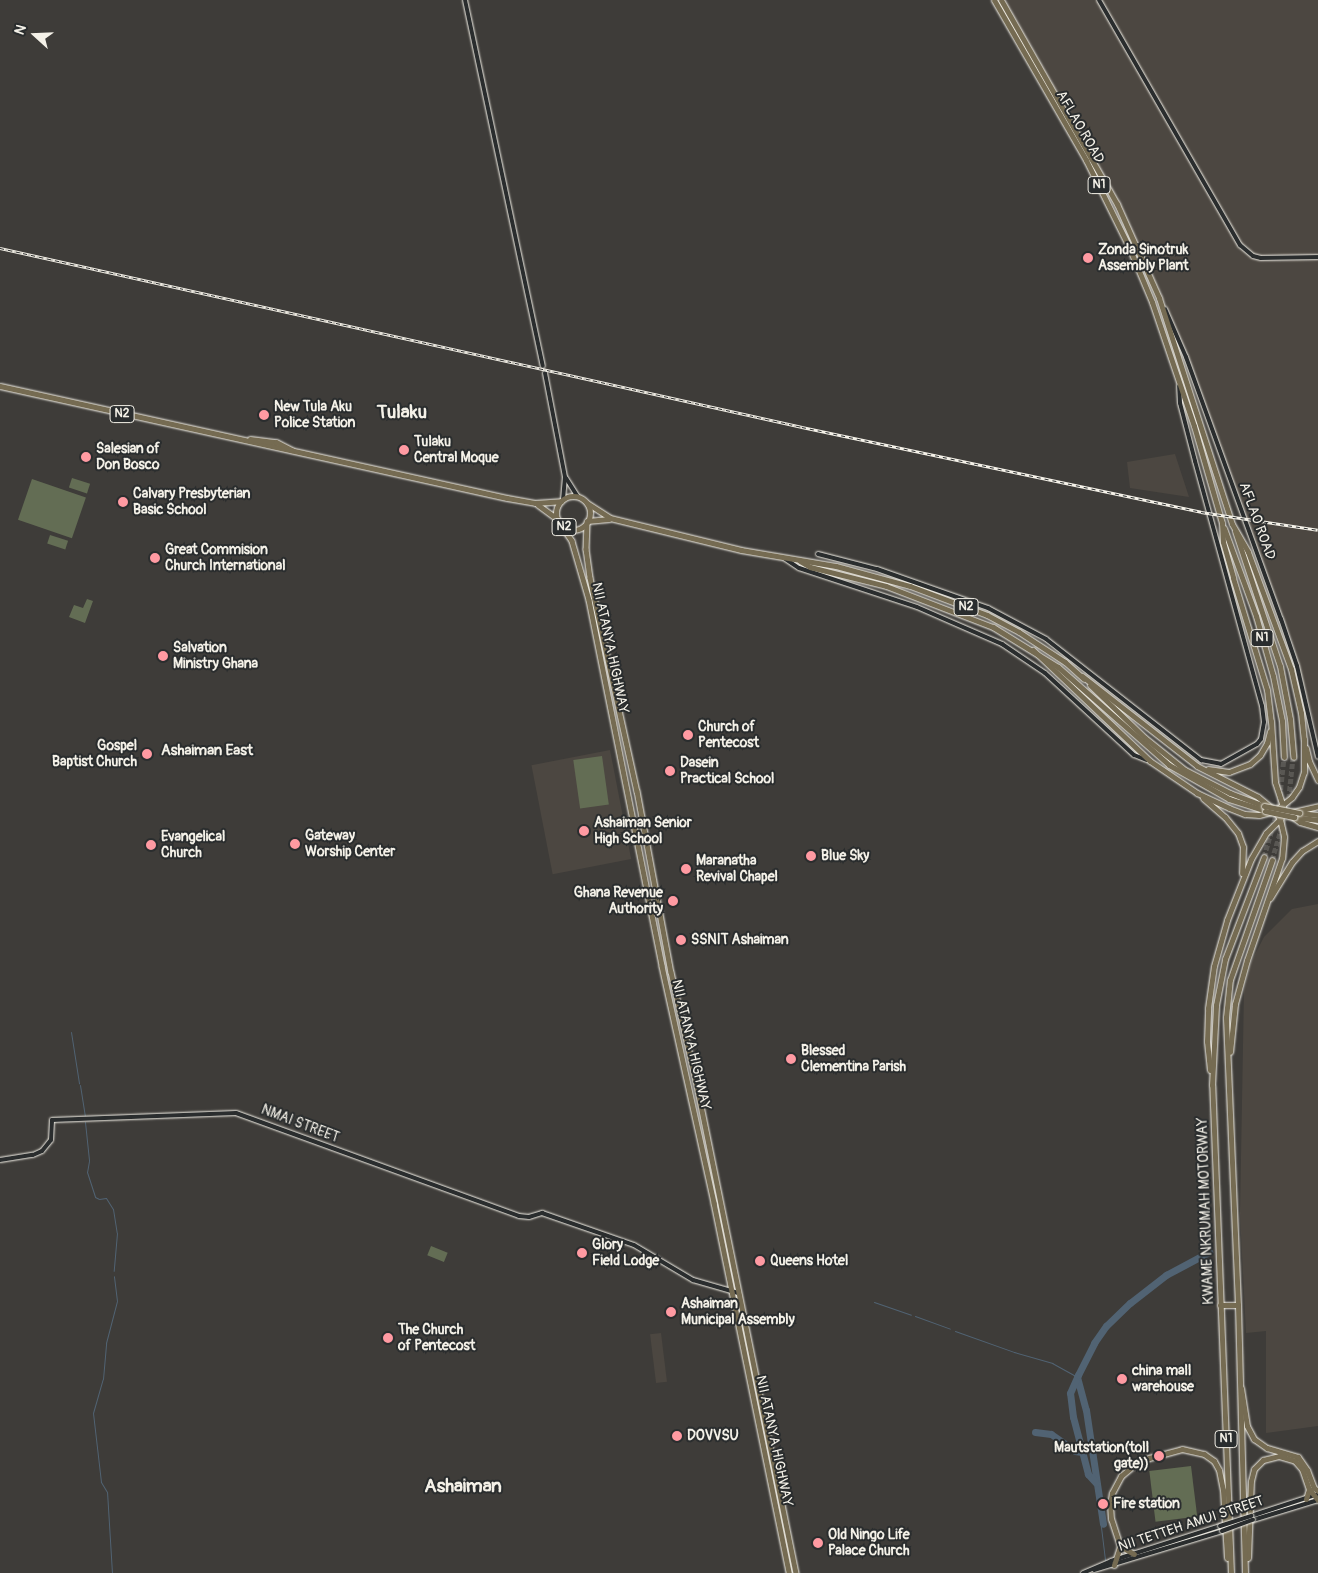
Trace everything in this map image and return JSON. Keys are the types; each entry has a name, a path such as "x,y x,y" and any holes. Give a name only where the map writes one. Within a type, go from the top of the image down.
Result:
{"highway":[{"name":"AFLAO ROAD","path":"994,0 1086,160 1121,227 1144,280 1178,381 1222,523 1256,616 1273,676 1282,720 1284,757"},
{"name":"AFLAO ROAD","path":"1001,0 1117,204 1160,298 1232,524 1280,666 1290,719 1293,757"},
{"name":"N2","path":"0,386 245,440 276,442 292,450 535,503 562,500 570,496 578,497 610,518 741,550 811,561 879,576 953,602 1019,632 1082,676 1108,707"},
{"name":"N2","path":"560,522 557,508 562,500"},
{"name":"N2","path":"535,503 566,528 577,529 587,522 610,518"},
{"name":"N2","path":"587,503 590,512 587,522"},
{"path":"1222,523 1223,542 1267,690 1272,721 1273,769 1282,806 1288,814 1300,822 1318,827"},
{"path":"1232,524 1248,552 1291,669 1309,761 1318,780"},
{"name":"N2","path":"797,560 810,567 886,586 993,627 1058,667 1185,770 1229,796"},
{"path":"1033,650 1150,761 1197,793 1225,817 1238,832 1243,847 1242,878"},
{"path":"1082,676 1197,766 1258,797 1280,819 1284,847 1251,944 1236,1004 1229,1072"},
{"path":"1197,766 1229,772 1250,764 1260,755 1267,743 1272,721"},
{"path":"1197,793 1246,814 1259,815 1274,811 1282,806 1299,787 1304,772 1304,739"},
{"path":"1229,796 1279,810 1318,815"},
{"path":"1229,796 1265,811 1318,820"},
{"path":"1212,1086 1207,1041 1208,1008 1214,966 1242,878 1266,833 1280,819 1288,814 1318,806"},
{"path":"1263,911 1292,862 1302,851 1318,841"},
{"name":"KWAME NKRUMAH MOTORWAY","path":"1230,1573 1212,1086 1219,981 1225,958 1264,857"},
{"name":"KWAME NKRUMAH MOTORWAY","path":"1246,1573 1238,1305 1226,1017 1230,980 1272,860"},
{"path":"1220,1305 1238,1305"},
{"path":"1239,1381 1244,1397 1247,1426 1254,1439 1266,1448 1288,1452 1298,1457 1307,1470 1317,1496"},
{"path":"1114,1565 1120,1546 1110,1512 1112,1493 1121,1476 1134,1465 1149,1458 1177,1450 1194,1450 1211,1459 1221,1476 1230,1573"},
{"path":"1246,1573 1250,1488 1254,1469 1268,1458 1288,1458 1299,1465 1309,1488 1317,1496"},
{"path":"1306,1499 1309,1488"},
{"path":"1120,1546 1134,1554"}],"main road":[{"name":"NII ATANYA HIGHWAY","path":"560,522 572,541 589,600 662,966 714,1203 730,1291 762,1436 789,1573"},
{"path":"587,522 586,549 590,578 796,1573"},
{"path":"637,838 645,837"},
{"path":"662,966 670,964"}],"street":[{"path":"465,0 543,366"},
{"path":"1099,0 1240,245 1254,256 1262,258 1318,257"},
{"name":"AFLAO ROAD","path":"1160,298 1186,356 1281,619 1297,666 1318,757"},
{"path":"545,373 565,477 562,500"},
{"name":"AFLAO ROAD","path":"818,554 877,569 988,608 1046,639 1201,760 1221,764 1257,744 1263,734 1264,722 1262,706 1180,403 1178,381"},
{"path":"565,477 578,497"},
{"path":"784,558 799,568 917,607 1002,644 1045,673 1134,755 1150,761"},
{"name":"NMAI STREET","path":"0,1160 33,1155 42,1151 51,1140 52,1120 209,1112 236,1113 519,1216 530,1218 542,1213 634,1245 694,1280 738,1293"},
{"path":"1092,1570 1114,1565 1222,1531 1252,1518 1317,1496"},
{"name":"NII TETTEH AMUI STREET","path":"1083,1573 1117,1559 1317,1496"}],"shaded area":[{"path":"1004,0 1318,0 1318,737 1292,641 1175,325 1117,198"},
{"path":"1175,454 1189,497 1130,488 1127,462"},
{"name":"Ashaiman Senior High School","path":"610,750 631,859 553,874 531,765"},
{"path":"1318,904 1318,1426 1266,1433 1266,1331 1246,1333 1240,1213 1244,990 1251,962 1264,937 1292,909"},
{"path":"661,1333 667,1382 656,1383 650,1334"}],"green space":[{"path":"72,478 90,484 87,493 69,488"},
{"path":"32,479 86,498 72,538 18,520"},
{"path":"50,535 68,541 65,549 47,544"},
{"path":"87,599 93,601 85,623 69,617 74,605 83,608"},
{"path":"602,756 609,805 580,809 573,760"},
{"path":"431,1246 448,1253 444,1262 427,1255"},
{"path":"1191,1466 1197,1517 1156,1522 1149,1471"}],"waterway":[{"path":"71,1032 79,1083"},
{"path":"80,1085 85,1116"},
{"path":"85,1122 89,1161 87,1172 95,1197 99,1199 106,1198 113,1209 117,1233 114,1271"},
{"path":"1096,1483 1088,1474 1073,1417 1070,1393 1078,1375 1094,1343 1106,1326 1130,1303 1166,1275 1209,1252"},
{"path":"112,1573 107,1492 101,1482 93,1413 103,1379 106,1343 117,1301 114,1276"},
{"path":"874,1302 911,1315"},
{"path":"915,1316 950,1329"},
{"path":"955,1331 1052,1363 1077,1377"},
{"path":"1077,1377 1086,1410 1103,1524"},
{"path":"1035,1432 1051,1434 1075,1451 1082,1452"},
{"path":"1103,1524 1101,1527 1105,1562"}],"tunnel":[{"path":"1264,857 1279,804 1284,757"},
{"path":"1272,860 1288,806 1293,757"}],"railway":[{"path":"0,248 802,427 1201,512 1318,530"}],"place":[{"name":"Zonda Sinotruk Assembly Plant","path":"1088,258"},
{"name":"New Tula Aku Police Station","path":"264,415"},
{"name":"Tulaku Central Moque","path":"404,450"},
{"name":"Salesian of Don Bosco","path":"86,457"},
{"name":"Calvary Presbyterian Basic School","path":"123,502"},
{"name":"Great Commision Church International","path":"155,558"},
{"name":"Salvation Ministry Ghana","path":"163,656"},
{"name":"Church of Pentecost","path":"688,735"},
{"name":"Gospel Baptist Church","path":"147,754"},
{"name":"Dasein Practical School","path":"670,771"},
{"name":"Ashaiman Senior High School","path":"584,831"},
{"name":"Gateway Worship Center","path":"295,844"},
{"name":"Evangelical Church","path":"151,845"},
{"name":"Blue Sky","path":"811,856"},
{"name":"Maranatha Revival Chapel","path":"686,869"},
{"name":"Ghana Revenue Authority","path":"673,901"},
{"name":"SSNIT Ashaiman","path":"681,940"},
{"name":"Blessed Clementina Parish","path":"791,1059"},
{"name":"Glory Field Lodge","path":"582,1253"},
{"name":"Queens Hotel","path":"760,1261"},
{"name":"Ashaiman Municipal Assembly","path":"671,1312"},
{"name":"The Church of Pentecost","path":"388,1338"},
{"name":"china mall warehouse","path":"1122,1379"},
{"name":"DOVVSU","path":"677,1436"},
{"name":"Mautstation(toll gate))","path":"1159,1456"},
{"name":"Fire station","path":"1103,1504"},
{"name":"Old Ningo Life Palace Church","path":"818,1543"}],"district":[{"name":"Tulaku","path":"402,413"},
{"name":"Ashaiman East","path":"207,751"},
{"name":"Ashaiman","path":"463,1487"}]}
